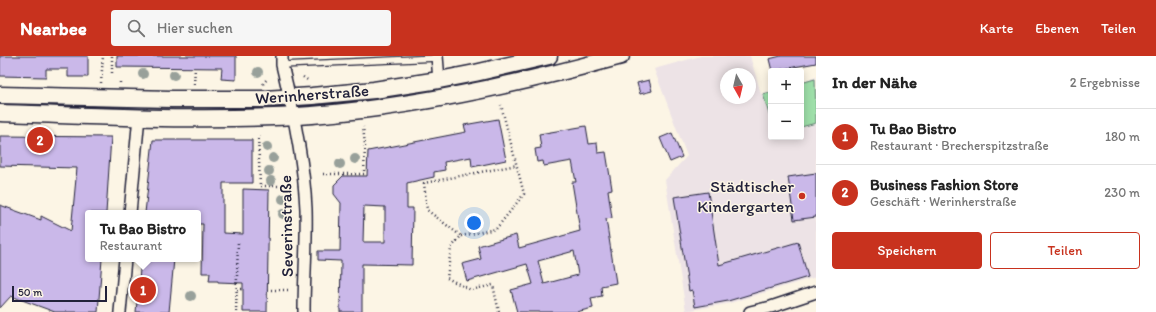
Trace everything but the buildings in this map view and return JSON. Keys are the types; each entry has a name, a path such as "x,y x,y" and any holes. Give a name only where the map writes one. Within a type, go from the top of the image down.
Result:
{"main road":[{"name":"Werinherstraße","path":"0,95 172,99 264,99 374,90 439,80 549,56"},
{"name":"Werinherstraße","path":"0,113 204,118 292,116 374,109 480,91 621,56"}],"street":[{"path":"437,57 439,80"},
{"name":"Severinstraße","path":"282,61 301,165 306,210 304,312"},
{"path":"130,210 139,116"},
{"path":"120,312 125,262"},
{"path":"750,312 771,307 816,292"}],"lane":[{"name":"Werinherstraße","path":"282,61 437,57"}],"path":[{"path":"102,83 103,56"},
{"path":"112,56 112,73"},
{"path":"194,84 195,68"},
{"path":"303,77 310,81"},
{"path":"263,84 267,79"},
{"path":"499,312 493,285 471,290 447,278 450,248 461,236 496,229 524,194 501,105"},
{"path":"323,174 366,174 363,127"},
{"path":"258,135 260,186 290,186"},
{"path":"461,236 428,210 424,183 517,165"},
{"path":"236,312 238,240"},
{"path":"237,289 243,289"},
{"path":"267,290 290,290"}],"shaded area":[{"path":"701,56 750,56 753,68 720,68 720,104 756,104 756,77 761,94 768,92 768,140 804,140 804,81 816,77 816,277 727,304 686,311 665,180 687,156 654,69"}],"green space":[{"path":"815,79 816,123 804,126 804,104 804,82"},
{"path":"768,93 768,111 763,94"}],"place":[{"name":"Business Fashion Store","path":"40,140"},
{"name":"Städtischer Kindergarten","path":"802,196"},
{"name":"Tu Bao Bistro","path":"143,290"}]}
